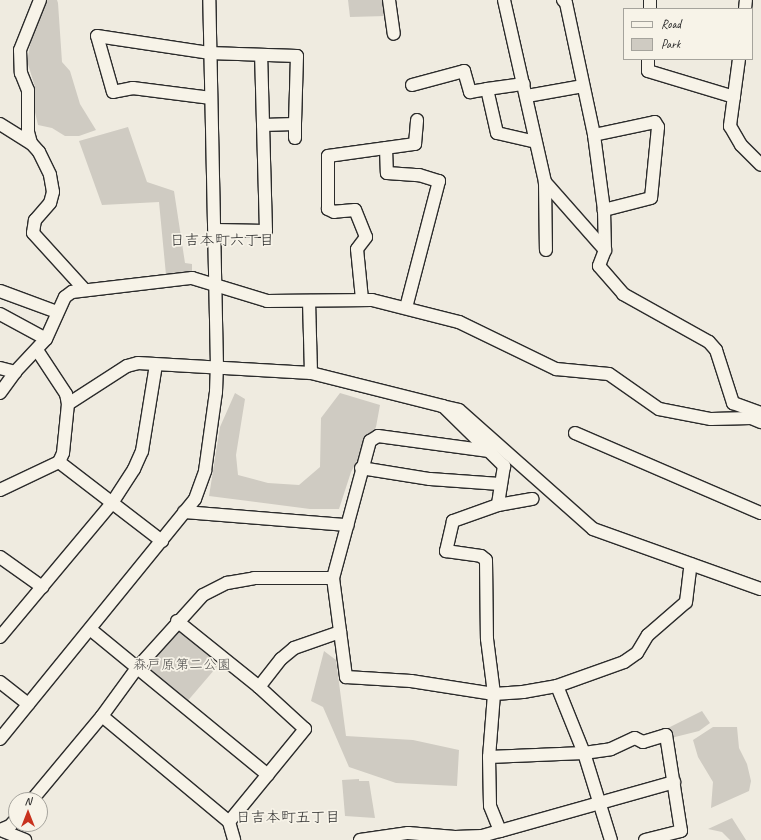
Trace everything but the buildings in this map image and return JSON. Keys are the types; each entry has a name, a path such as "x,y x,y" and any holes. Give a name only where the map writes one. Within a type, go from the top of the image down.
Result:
{"street":[{"path":"31,143 26,110 28,90 21,73 20,50 40,0"},
{"path":"0,739 162,541 194,499 205,472 216,392 217,367 209,0"},
{"path":"389,0 394,34"},
{"path":"504,0 527,96 534,142 545,182 546,250"},
{"path":"563,0 566,3 594,135 604,210 606,250 599,266 622,294 710,342 716,350 733,403 761,413"},
{"path":"211,98 133,88 113,92 97,36 210,53 297,56 295,138"},
{"path":"215,230 266,231 261,55"},
{"path":"648,60 648,71 734,97"},
{"path":"739,60 730,126 745,150 761,165"},
{"path":"412,85 464,70 470,92 524,84"},
{"path":"527,96 583,86"},
{"path":"487,89 497,133 534,142"},
{"path":"362,299 357,249 366,237 355,210 334,212 328,209 328,156 415,144 417,120"},
{"path":"594,135 655,122 658,127 651,198 604,210"},
{"path":"0,124 31,143 39,152 50,175 53,192 50,203 35,220 33,233 84,289"},
{"path":"263,125 295,124"},
{"path":"386,148 387,173 419,175 439,181 406,308"},
{"path":"545,182 606,250"},
{"path":"0,393 15,372 46,339 65,297 84,289 192,278 267,301 362,299 406,308 459,322 556,369 609,374 659,409 711,419 751,418 761,422"},
{"path":"0,291 57,312"},
{"path":"309,301 311,373"},
{"path":"0,314 46,339"},
{"path":"0,490 59,462 63,453 68,404 66,394 37,350"},
{"path":"68,404 127,366 138,363 311,373 459,410 593,529 760,587"},
{"path":"0,637 112,503 142,451 156,364"},
{"path":"0,368 15,372"},
{"path":"442,406 504,466 500,484 498,505"},
{"path":"575,433 761,513"},
{"path":"489,451 378,436 370,441 361,468 333,578 346,677 411,681 494,694 523,692 557,686 624,662 637,653 648,635 686,602 691,564"},
{"path":"59,462 162,541"},
{"path":"361,468 430,479 500,484"},
{"path":"500,831 490,806 489,757 494,694 487,639 486,560 481,556 446,551 453,521 505,502 532,499"},
{"path":"184,512 347,525"},
{"path":"0,556 42,587"},
{"path":"39,792 102,716 137,668 177,621 203,595 227,583 254,578 333,578"},
{"path":"177,621 259,687 305,729 229,822"},
{"path":"90,628 268,775"},
{"path":"259,687 281,659 294,648 340,632"},
{"path":"0,682 28,704"},
{"path":"557,686 584,753 611,840"},
{"path":"102,716 229,822 234,840"},
{"path":"489,757 584,753 611,748 635,738 643,742 666,734 681,831 645,840"},
{"path":"360,840 408,833 455,837 482,836 674,782"},
{"path":"1,830 25,840"}],"green space":[{"path":"47,0 57,0 62,62 70,71 80,104 96,130 79,136 65,136 52,128 38,125 34,108 35,87 27,61 32,36"},
{"path":"348,0 385,0 386,16 350,17"},
{"path":"128,127 147,182 174,191 185,263 192,264 192,274 166,275 159,202 102,205 79,141"},
{"path":"235,393 245,399 236,455 238,475 268,483 299,485 320,467 321,418 340,393 380,405 376,427 351,472 339,509 310,509 209,496 220,427"},
{"name":"森戸原第二公園","path":"179,627 221,662 185,704 144,668"},
{"path":"324,651 336,660 346,736 413,740 459,750 457,786 396,783 349,767 323,707 311,701"},
{"path":"702,711 710,723 699,731 671,738 668,728"},
{"path":"713,727 737,727 739,748 747,764 751,781 749,791 711,808 713,782 698,757 693,740"},
{"path":"359,779 359,781 369,781 375,818 345,816 342,780"},
{"path":"732,818 746,840 730,840 722,832 708,829"}],"district":[{"name":"日吉本町六丁目","path":"222,241"},
{"name":"日吉本町五丁目","path":"288,818"}]}
